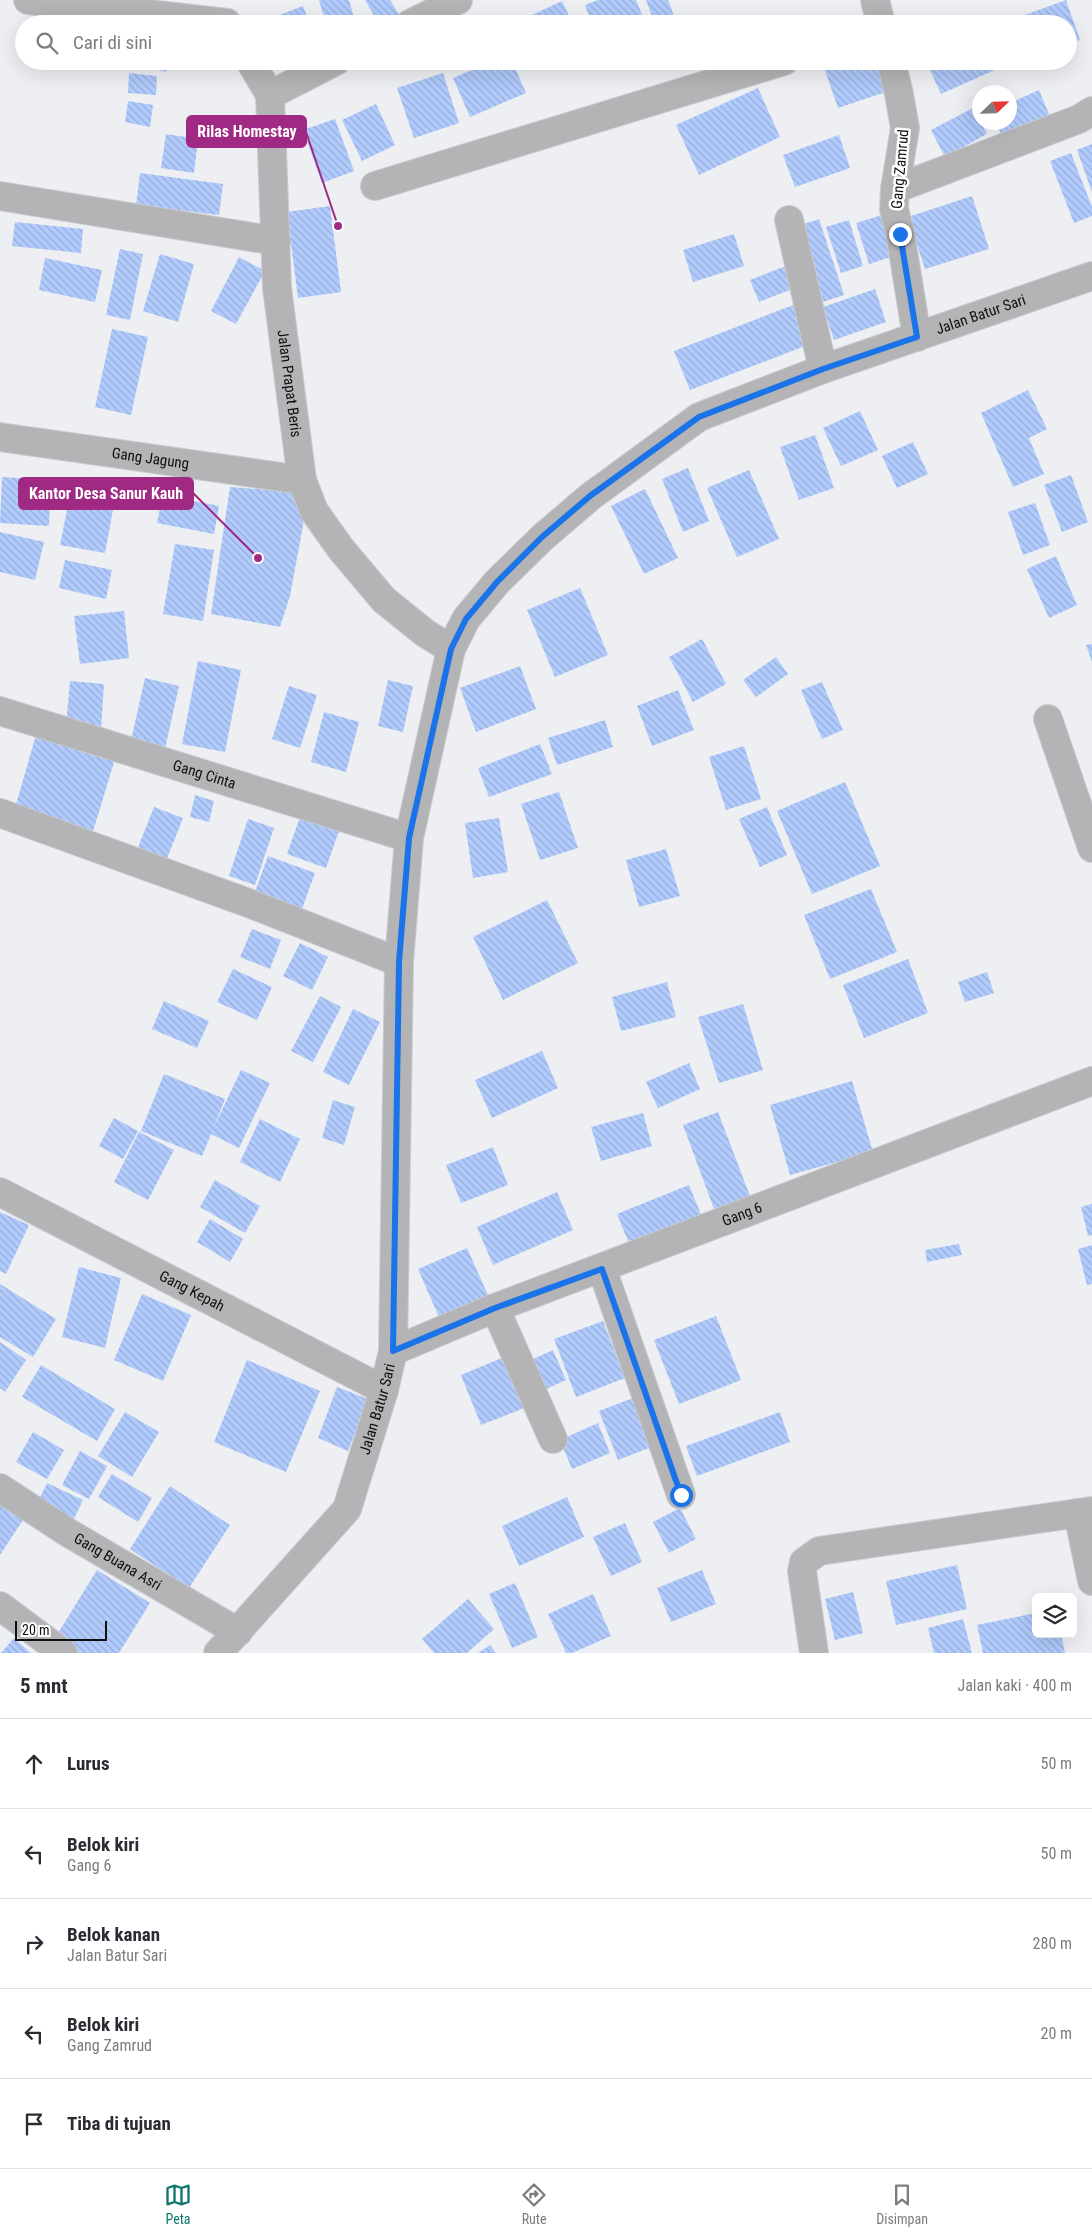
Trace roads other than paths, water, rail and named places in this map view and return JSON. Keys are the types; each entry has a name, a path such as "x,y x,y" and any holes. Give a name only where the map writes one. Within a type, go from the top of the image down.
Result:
{"street":[{"path":"28,0 152,15"},
{"path":"211,0 221,15"},
{"path":"428,15 458,0"},
{"path":"875,0 879,15"},
{"name":"Jalan Prapat Beris","path":"255,70 270,95 277,288 302,480 314,511 341,549 384,600 425,632 451,649"},
{"path":"270,95 319,70"},
{"path":"375,186 755,70"},
{"name":"Gang Zamrud","path":"893,70 900,94 905,128 895,189 894,209 917,337"},
{"path":"895,189 1079,119 1092,111"},
{"path":"0,196 276,241"},
{"path":"788,220 823,369"},
{"name":"Jalan Batur Sari","path":"218,1653 347,1509 384,1390 393,1351 399,962 409,838 451,649 466,619 497,582 542,537 590,496 699,417 823,369 1092,276"},
{"name":"Gang Jagung","path":"0,437 302,480"},
{"name":"Gang Cinta","path":"0,711 409,838"},
{"path":"1048,718 1092,848"},
{"path":"0,813 251,904 399,962"},
{"name":"Gang 6","path":"393,1351 495,1308 602,1269 1092,1081"},
{"name":"Gang Kepah","path":"0,1192 384,1390"},
{"path":"602,1269 681,1495"},
{"path":"495,1308 553,1439"},
{"name":"Gang Buana Asri","path":"0,1488 67,1532 238,1632"},
{"path":"814,1653 802,1571 804,1562 819,1551 1085,1512 1092,1581"},
{"path":"0,1606 63,1653"}],"place":[{"name":"Rilas Homestay","path":"338,226"},
{"name":"Kantor Desa Sanur Kauh","path":"258,558"}]}
